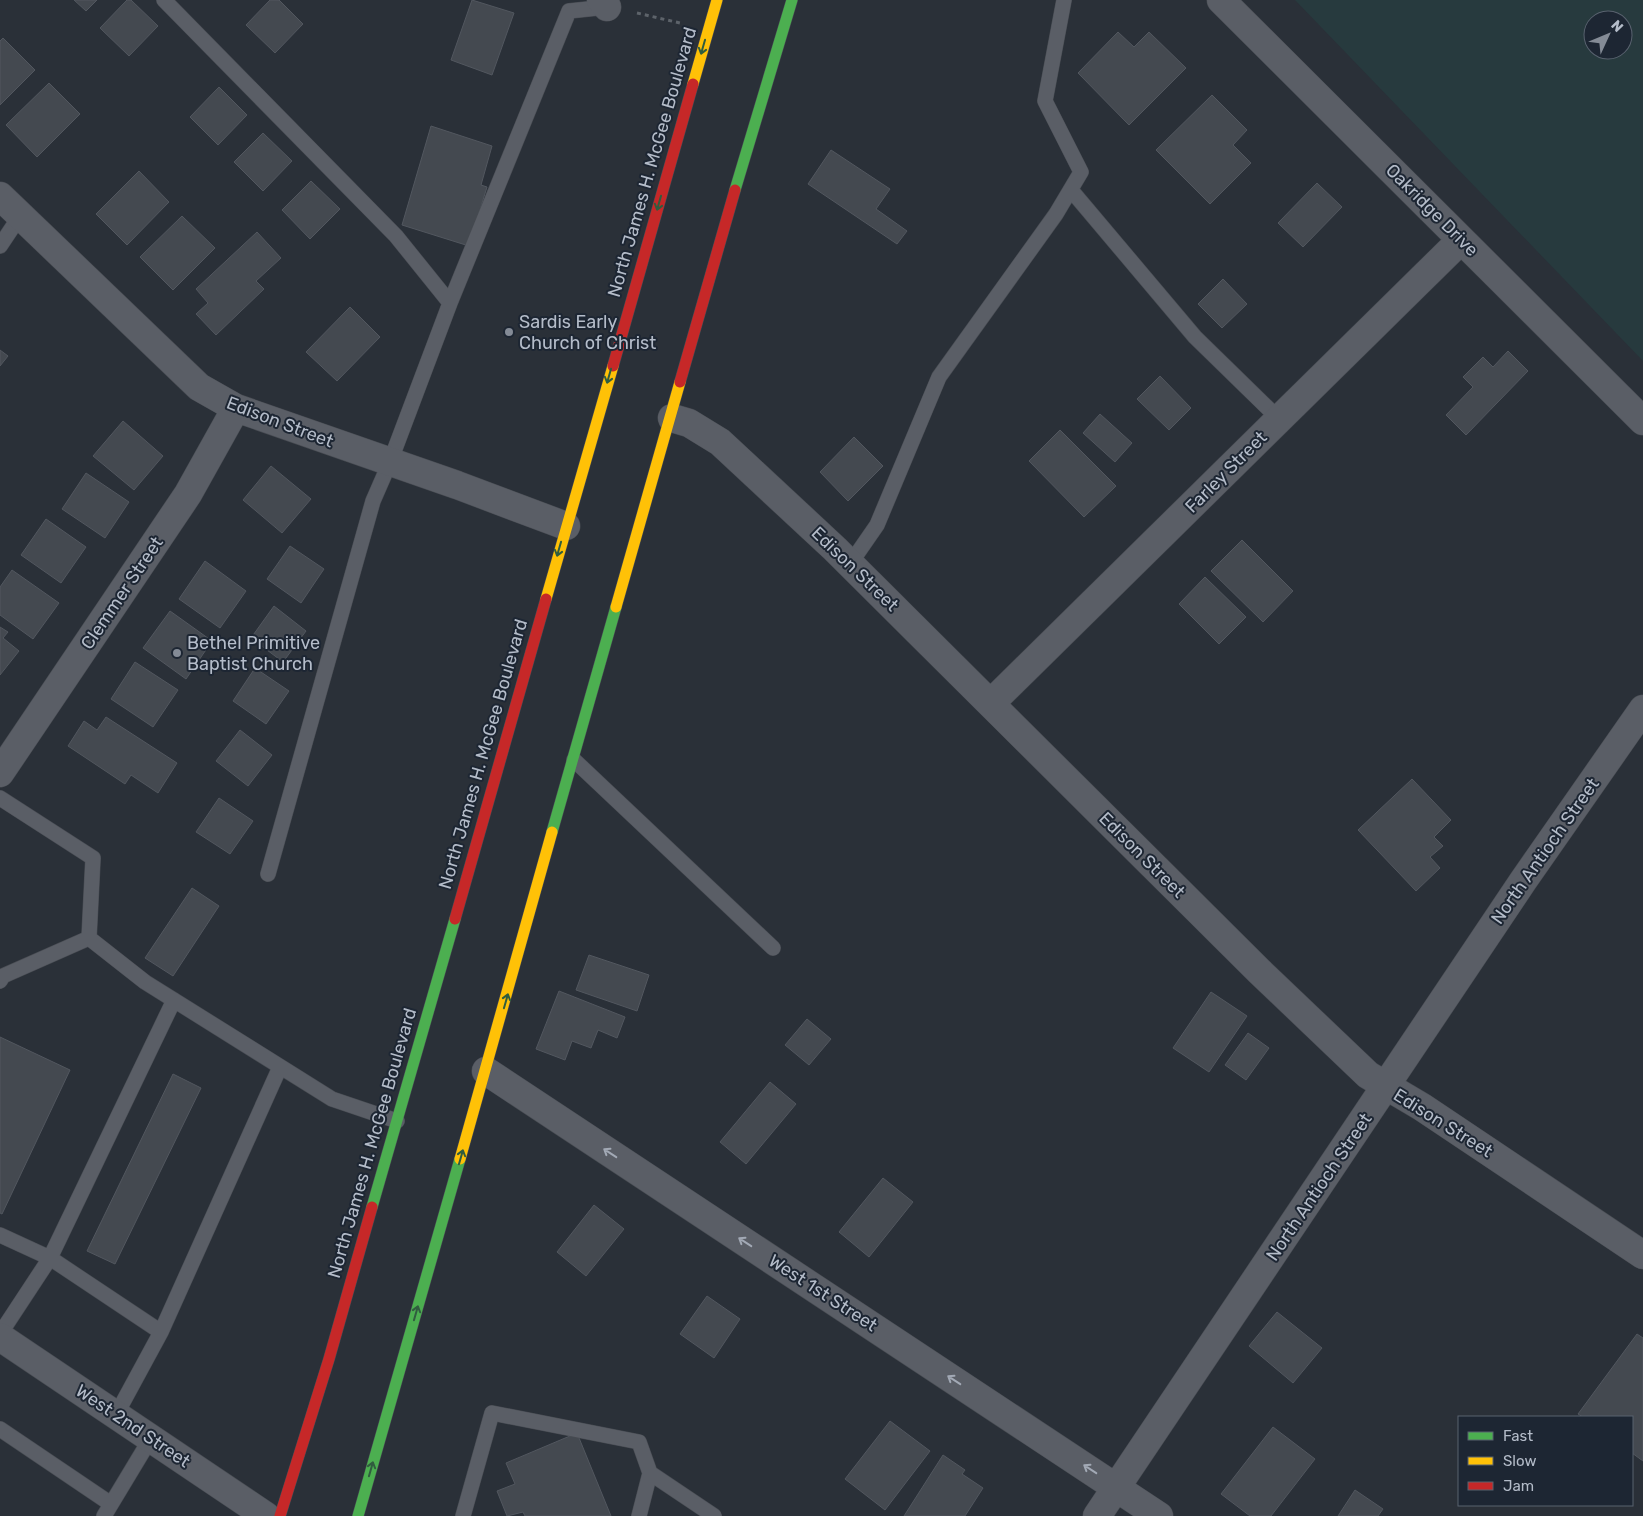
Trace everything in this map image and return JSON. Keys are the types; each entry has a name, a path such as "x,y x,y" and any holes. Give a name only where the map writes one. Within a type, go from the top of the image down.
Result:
{"main road":[{"name":"North James H. McGee Boulevard","path":"280,1516 329,1359 717,0"},
{"path":"358,1516 744,160 792,0"}],"street":[{"name":"Oakridge Drive","path":"1221,0 1643,421"},
{"name":"Edison Street","path":"0,196 126,315 180,372 199,387 236,408 566,526"},
{"name":"Farley Street","path":"991,703 1461,240"},
{"name":"Clemmer Street","path":"0,773 188,494 236,408"},
{"name":"Edison Street","path":"672,418 689,424 720,442 850,564 1259,971 1368,1075 1422,1107 1643,1255"},
{"name":"North Antioch Street","path":"1098,1516 1523,881 1643,709"},
{"name":"West 1st Street","path":"486,1071 1159,1516"},
{"name":"West 2nd Street","path":"0,1336 266,1516"}],"lane":[{"path":"164,0 396,236 450,302"},
{"path":"850,564 877,525 939,377 1056,214 1081,172 1045,101 1064,0"},
{"path":"268,874 373,501 390,462 450,302 569,11 604,3"},
{"path":"1071,190 1195,337 1279,419"},
{"path":"0,246 20,216"},
{"path":"574,760 773,948"},
{"path":"0,798 93,858 89,938"},
{"path":"89,938 145,982 332,1099 397,1121"},
{"path":"0,981 3,976 89,938"},
{"path":"0,1336 50,1258 174,1000"},
{"path":"116,1415 161,1332 280,1067"},
{"path":"0,1235 50,1258 161,1332"},
{"path":"462,1516 492,1413 639,1442 650,1473 639,1516"},
{"path":"0,1429 107,1510 152,1438"},
{"path":"650,1473 714,1516"}],"path":[{"path":"604,3 708,30"}],"green space":[{"path":"1295,0 1643,0 1643,361"}],"building":[{"path":"74,0 97,0 86,11"},
{"path":"127,0 131,0 158,26 129,56 100,28"},
{"path":"270,0 279,0 303,24 275,53 246,25"},
{"path":"472,0 514,13 492,75 451,60"},
{"path":"1118,32 1134,47 1149,32 1186,68 1129,125 1078,73"},
{"path":"3,38 35,70 0,105 0,41"},
{"path":"49,83 80,114 37,157 6,125"},
{"path":"219,87 247,115 218,145 190,117"},
{"path":"1212,95 1247,130 1233,145 1251,163 1210,204 1156,150"},
{"path":"431,126 492,146 481,185 487,187 469,246 402,225"},
{"path":"263,133 292,161 263,191 234,162"},
{"path":"831,150 890,189 876,209 907,231 897,244 808,184"},
{"path":"139,171 169,202 127,245 96,214"},
{"path":"311,181 340,209 310,239 282,210"},
{"path":"1317,183 1342,207 1303,247 1278,223"},
{"path":"182,216 215,248 173,290 140,257"},
{"path":"257,232 281,258 256,281 264,289 216,335 196,314 208,303 196,289"},
{"path":"1223,279 1247,304 1222,328 1198,304"},
{"path":"350,307 380,337 337,381 306,352"},
{"path":"0,350 8,356 0,366"},
{"path":"1508,351 1528,371 1466,435 1446,415 1473,387 1463,377 1483,357 1493,367"},
{"path":"1160,376 1191,408 1169,430 1137,399"},
{"path":"1100,414 1132,443 1115,462 1083,433"},
{"path":"123,421 163,456 134,490 93,456"},
{"path":"1060,430 1116,486 1084,517 1029,461"},
{"path":"854,437 883,466 848,501 820,472"},
{"path":"271,466 311,499 282,533 243,500"},
{"path":"86,473 129,502 105,538 62,509"},
{"path":"46,519 86,547 61,583 21,555"},
{"path":"1242,540 1293,591 1263,622 1211,571"},
{"path":"290,546 324,569 301,603 267,579"},
{"path":"205,561 246,591 220,628 179,599"},
{"path":"12,570 59,603 33,639 0,615 0,587"},
{"path":"1205,577 1246,617 1219,644 1179,604"},
{"path":"274,606 306,631 283,662 251,638"},
{"path":"170,611 212,641 186,679 143,648"},
{"path":"0,627 8,632 3,638 19,651 0,675"},
{"path":"135,662 178,690 153,727 111,699"},
{"path":"255,668 289,691 266,724 233,701"},
{"path":"106,717 177,763 158,793 131,775 125,784 68,746 84,721 97,730"},
{"path":"240,730 272,755 248,786 216,761"},
{"path":"1412,779 1451,820 1434,837 1443,846 1430,857 1440,868 1416,891 1358,830"},
{"path":"219,798 253,821 230,854 196,832"},
{"path":"192,888 219,906 173,976 145,958"},
{"path":"589,955 649,975 637,1011 576,990"},
{"path":"559,991 625,1017 617,1038 598,1030 591,1048 572,1041 565,1060 536,1049"},
{"path":"1211,992 1247,1016 1209,1072 1173,1048"},
{"path":"807,1019 831,1039 809,1065 785,1045"},
{"path":"1248,1033 1269,1048 1246,1080 1225,1065"},
{"path":"0,1037 70,1070 2,1214 0,1213"},
{"path":"173,1074 201,1088 115,1264 87,1251"},
{"path":"770,1082 796,1104 746,1164 720,1142"},
{"path":"883,1178 913,1202 869,1257 839,1232"},
{"path":"594,1205 624,1229 586,1276 557,1252"},
{"path":"707,1296 740,1319 714,1358 680,1334"},
{"path":"1277,1312 1322,1348 1293,1383 1249,1346"},
{"path":"1637,1334 1643,1338 1643,1461 1633,1454 1633,1416 1581,1416 1578,1414"},
{"path":"890,1421 930,1451 885,1510 845,1479"},
{"path":"1273,1427 1315,1459 1271,1516 1250,1516 1221,1494"},
{"path":"577,1433 611,1516 525,1516 523,1512 507,1516 497,1491 515,1484 506,1463"},
{"path":"943,1455 965,1470 962,1474 983,1488 965,1516 904,1516"},
{"path":"1355,1490 1383,1509 1378,1516 1338,1516"}],"traffic: fast":[{"path":"735,190 792,0"},
{"path":"552,832 616,607"},
{"path":"372,1207 455,919"},
{"path":"358,1516 460,1159"}],"traffic: slow":[{"path":"693,84 717,0"},
{"path":"546,599 613,366"},
{"path":"616,607 680,382"},
{"path":"460,1159 552,832"}],"traffic: jam":[{"path":"613,366 693,84"},
{"path":"680,382 735,190"},
{"path":"455,919 546,599"},
{"path":"280,1516 329,1359 372,1207"}],"place":[{"name":"Sardis Early Church of Christ","path":"509,332"},
{"name":"Bethel Primitive Baptist Church","path":"177,653"}]}
